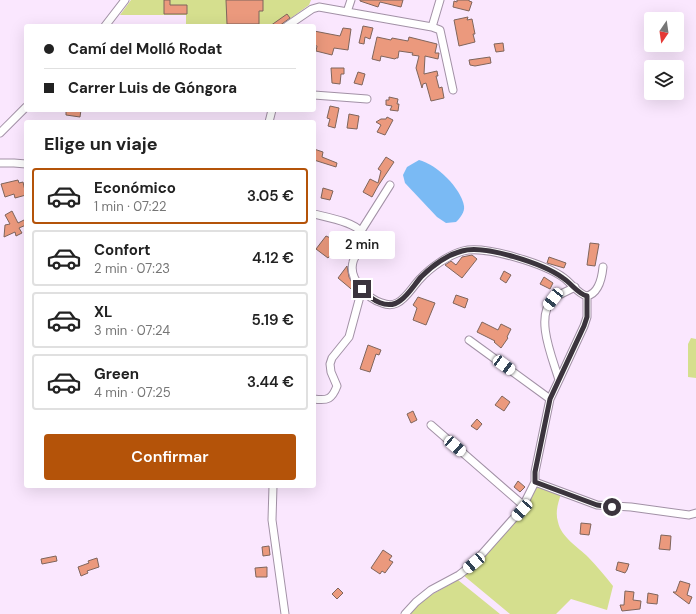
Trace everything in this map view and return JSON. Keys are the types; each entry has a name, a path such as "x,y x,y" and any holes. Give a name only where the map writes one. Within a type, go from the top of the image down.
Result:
{"street":[{"path":"107,24 125,0"},
{"path":"347,12 351,0"},
{"path":"432,27 440,0"},
{"path":"290,24 312,9 319,7 432,27 440,30 453,90"},
{"path":"316,95 366,99"},
{"path":"0,133 24,109"},
{"path":"0,163 24,164"},
{"path":"360,231 390,185"},
{"path":"316,215 356,226 360,231 364,241 353,262 352,268 356,280 362,289 370,297 380,303 397,304 421,278 443,260 463,250 479,249 538,265 563,277 581,293 587,296"},
{"path":"587,296 591,295 598,286 603,267"},
{"path":"559,380 546,333 544,320 548,306 553,299 575,287"},
{"path":"316,399 327,400 333,395 337,386 331,372 330,364 332,358 348,337 362,289"},
{"path":"405,614 416,602 431,590 459,575 474,563 524,506 535,482 535,472 550,399 587,317 587,296"},
{"path":"469,340 550,399"},
{"path":"431,425 524,506"},
{"path":"535,482 597,505 631,507 689,515 696,513"},
{"path":"273,488 272,520 285,614"}],"green space":[{"path":"131,0 311,0 309,5 283,24 186,24 186,15 120,15"},
{"path":"691,338 696,339 696,378 688,377 688,344"},
{"path":"537,486 561,494 557,511 560,527 566,537 591,560 613,586 607,610 571,599 556,614 510,614 463,575 476,563"},
{"path":"458,580 500,614 408,614 426,598"}],"water":[{"path":"419,160 433,166 447,178 458,192 462,199 464,210 456,222 446,223 437,217 405,183 403,175 407,167"}],"building":[{"path":"164,0 170,0 170,5 187,5 187,14 164,14"},
{"path":"226,0 263,0 263,11 259,11 259,24 227,24"},
{"path":"360,0 403,0 401,7 380,2 378,7"},
{"path":"457,0 469,0 472,2 469,11 453,7 454,1 457,2"},
{"path":"287,14 290,18 282,24 273,24"},
{"path":"468,17 467,20 472,19 475,42 459,46 454,20"},
{"path":"363,26 373,28 370,39 365,37 364,44 359,43"},
{"path":"343,28 351,29 348,50 334,48 332,55 316,51 316,31 340,36"},
{"path":"377,37 408,41 409,37 437,44 435,53 439,53 438,59 425,56 424,74 437,71 438,76 436,76 439,88 442,87 444,98 431,101 426,83 423,84 422,88 416,68 419,56 412,55 413,53 399,51 398,58 395,59 381,56 380,61 372,59"},
{"path":"503,43 504,51 496,52 494,44"},
{"path":"490,57 491,63 475,66 470,65 469,60"},
{"path":"331,68 344,68 344,74 341,74 340,84 332,83"},
{"path":"358,72 365,74 362,85 354,83"},
{"path":"389,97 398,99 398,111 390,110 392,106 386,105 386,100 389,100"},
{"path":"330,106 339,108 335,128 328,126 330,119 327,118"},
{"path":"66,112 81,112 80,117 66,115"},
{"path":"349,114 359,116 357,129 347,128"},
{"path":"387,117 393,120 385,135 377,132 381,125 376,122 381,119 386,119"},
{"path":"316,150 323,152 322,157 337,163 336,167 316,161"},
{"path":"386,157 394,162 372,197 363,192 370,179 378,183 381,171 378,169"},
{"path":"18,180 19,183 23,182 24,196 15,198 14,194 5,197 1,184"},
{"path":"323,188 333,191 330,200 321,198"},
{"path":"12,211 18,223 24,220 24,226 19,228 22,233 16,236 15,232 4,237 5,225 10,224 5,215"},
{"path":"326,236 335,240 337,238 342,242 328,258 316,249"},
{"path":"590,243 599,244 595,266 587,265"},
{"path":"472,255 477,259 462,278 445,265 451,261 456,265 462,257"},
{"path":"549,257 566,263 564,268 547,263"},
{"path":"347,266 349,277 356,290 356,293 338,278"},
{"path":"504,271 511,275 506,283 500,279"},
{"path":"544,277 553,283 550,289 540,284"},
{"path":"456,295 468,299 465,308 453,303"},
{"path":"418,297 435,303 426,325 413,320 417,308 413,305"},
{"path":"482,322 498,330 501,324 511,329 507,337 508,338 501,348 494,342 495,341 477,332"},
{"path":"368,345 381,350 379,355 376,354 370,372 360,369"},
{"path":"502,396 510,402 504,411 495,405"},
{"path":"413,411 417,420 411,423 407,414"},
{"path":"477,419 482,424 477,430 471,426"},
{"path":"518,481 525,487 520,492 514,487"},
{"path":"581,523 591,524 589,535 580,534"},
{"path":"661,535 671,536 670,550 659,549"},
{"path":"269,546 270,555 263,556 262,547"},
{"path":"383,550 392,556 389,560 393,562 385,573 382,571 380,574 371,568"},
{"path":"56,556 57,561 42,564 41,559"},
{"path":"97,558 99,567 87,571 88,573 81,576 78,567"},
{"path":"618,562 629,564 625,573 616,570"},
{"path":"267,567 267,577 256,577 255,568"},
{"path":"680,581 690,584 687,595 692,597 689,604 673,592 676,592"},
{"path":"338,588 343,593 337,599 332,594"},
{"path":"625,591 634,592 633,600 641,601 640,609 622,611 620,605 624,605"},
{"path":"648,593 658,595 657,604 647,603"}],"route":[{"path":"362,289 366,294 380,303 397,304 429,270 443,260 463,250 479,249 526,260 551,270 563,277 581,293 587,296 587,317 584,326 550,399 534,477 535,482 597,505 612,507"}]}
